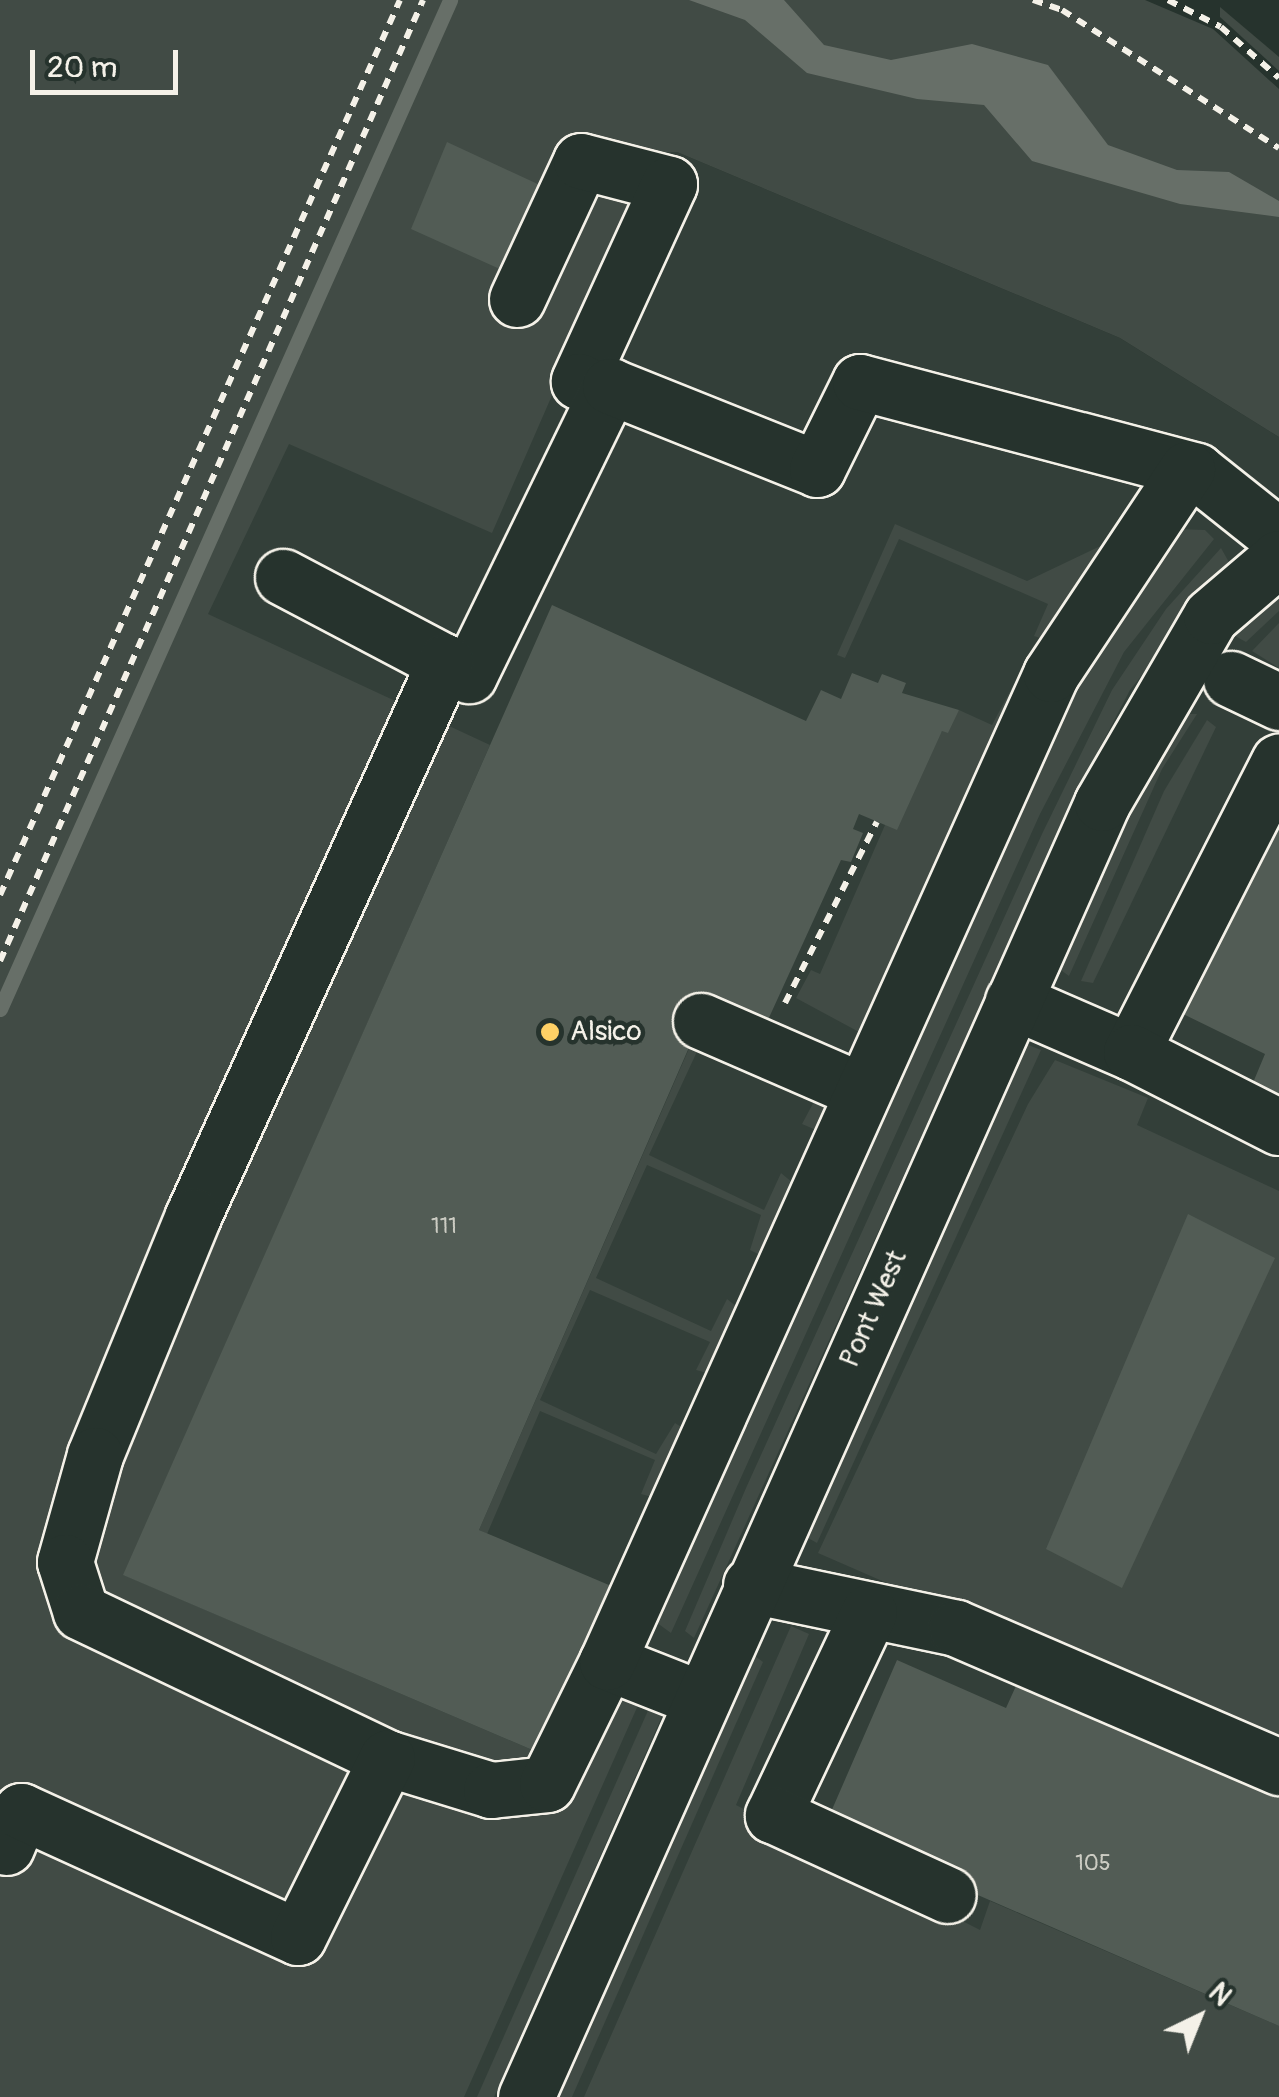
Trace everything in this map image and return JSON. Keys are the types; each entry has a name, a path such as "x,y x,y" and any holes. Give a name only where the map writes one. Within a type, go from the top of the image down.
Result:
{"street":[{"path":"517,299 581,162 669,184 579,381 606,396"},
{"path":"282,577 470,675 610,386 818,469 860,382 1187,468 1279,537"},
{"path":"445,662 186,1234 94,1454 66,1562 81,1612 387,1758 492,1790 547,1784 607,1662 1051,674 1187,468"},
{"name":"Pont West","path":"526,2097 1102,803 1210,616 1279,558"},
{"path":"1131,1052 1279,761"},
{"path":"1013,1001 1131,1052 1279,1127"},
{"path":"701,1020 862,1090"},
{"path":"751,1585 956,1628 1279,1767"},
{"path":"869,1612 773,1814 948,1895"},
{"path":"607,1662 701,1699"},
{"path":"6,1847 21,1812 298,1936 387,1758"}],"path":[{"path":"0,894 400,0"},
{"path":"0,961 424,0"},
{"path":"1034,0 1062,10 1279,148"},
{"path":"1168,0 1222,26 1279,78"},
{"path":"777,1022 877,822"}],"shaded area":[{"path":"0,0 1145,0 1213,29 1279,89 1279,437 1120,338 677,152 628,152 639,196 492,533 289,444 208,614 490,745 124,1575 544,1755 614,1690 643,1694 464,2097 0,2097"},
{"path":"689,0 784,0 824,45 891,60 972,44 1048,65 1108,145 1177,170 1229,172 1279,201 1279,217 1180,204 1032,161 984,105 917,99 807,73 745,20"},
{"path":"1220,7 1279,57 1279,71 1220,17"},
{"path":"627,152 677,152 1120,338 1279,437 1279,2097 0,2097 0,1019 269,409"},
{"path":"895,524 1027,581 1113,540 1046,640 1034,636 1048,604 899,539 845,658 837,655"},
{"path":"1176,529 1205,530 1214,539 1124,652 1040,814 671,1633 653,1620 1064,683"},
{"path":"1221,548 1230,564 1130,690 1083,780 694,1638 685,1631 746,1488 1042,834 1112,690 1166,609"},
{"path":"1279,591 1279,611 1246,642 1235,636"},
{"path":"1279,623 1279,668 1252,651"},
{"path":"1014,684 1023,693 859,1032 796,998 811,970 820,974 885,825 942,731 959,710 992,725"},
{"path":"1182,714 1197,714 1162,769 1069,976 1058,968 1158,747"},
{"path":"1207,720 1216,727 1093,983 1081,981 1164,791"},
{"path":"698,1028 832,1093 816,1130 802,1124 818,1094 701,1043 649,1155 764,1210 781,1173 793,1183 762,1256 750,1250 761,1215 647,1165 596,1278 711,1331 727,1299 741,1310 707,1373 696,1370 710,1342 590,1290 540,1400 656,1454 675,1423 683,1428 652,1497 641,1494 655,1460 540,1411 487,1534 479,1530"},
{"path":"1026,1044 1041,1050 817,1543 799,1533"},
{"path":"1055,1060 1148,1098 1137,1125 1279,1191 1279,1754 818,1553 1028,1104"},
{"path":"791,1626 809,1634 736,1805 980,1930 990,1901 1279,2026 1279,2097 584,2097"},
{"path":"744,1648 763,1662 572,2097 549,2097"},
{"path":"654,1697 666,1707 494,2097 477,2097"}],"building":[{"path":"447,142 542,186 502,270 411,229"},
{"path":"552,605 806,721 821,690 841,699 852,673 878,683 882,674 906,683 902,693 959,710 948,733 942,731 897,830 859,814 853,829 863,833 851,862 841,860 762,1033 707,1006 479,1530 616,1588 544,1755 123,1575"},
{"path":"1279,803 1279,1111 1247,1097 1265,1054 1179,1012"},
{"path":"1188,1214 1275,1258 1122,1588 1046,1549"},
{"path":"897,1660 1006,1708 1021,1675 1279,1786 1279,2026 824,1828"}],"waterway":[{"path":"0,1009 450,0"}],"place":[{"name":"Alsico","path":"550,1032"}]}
